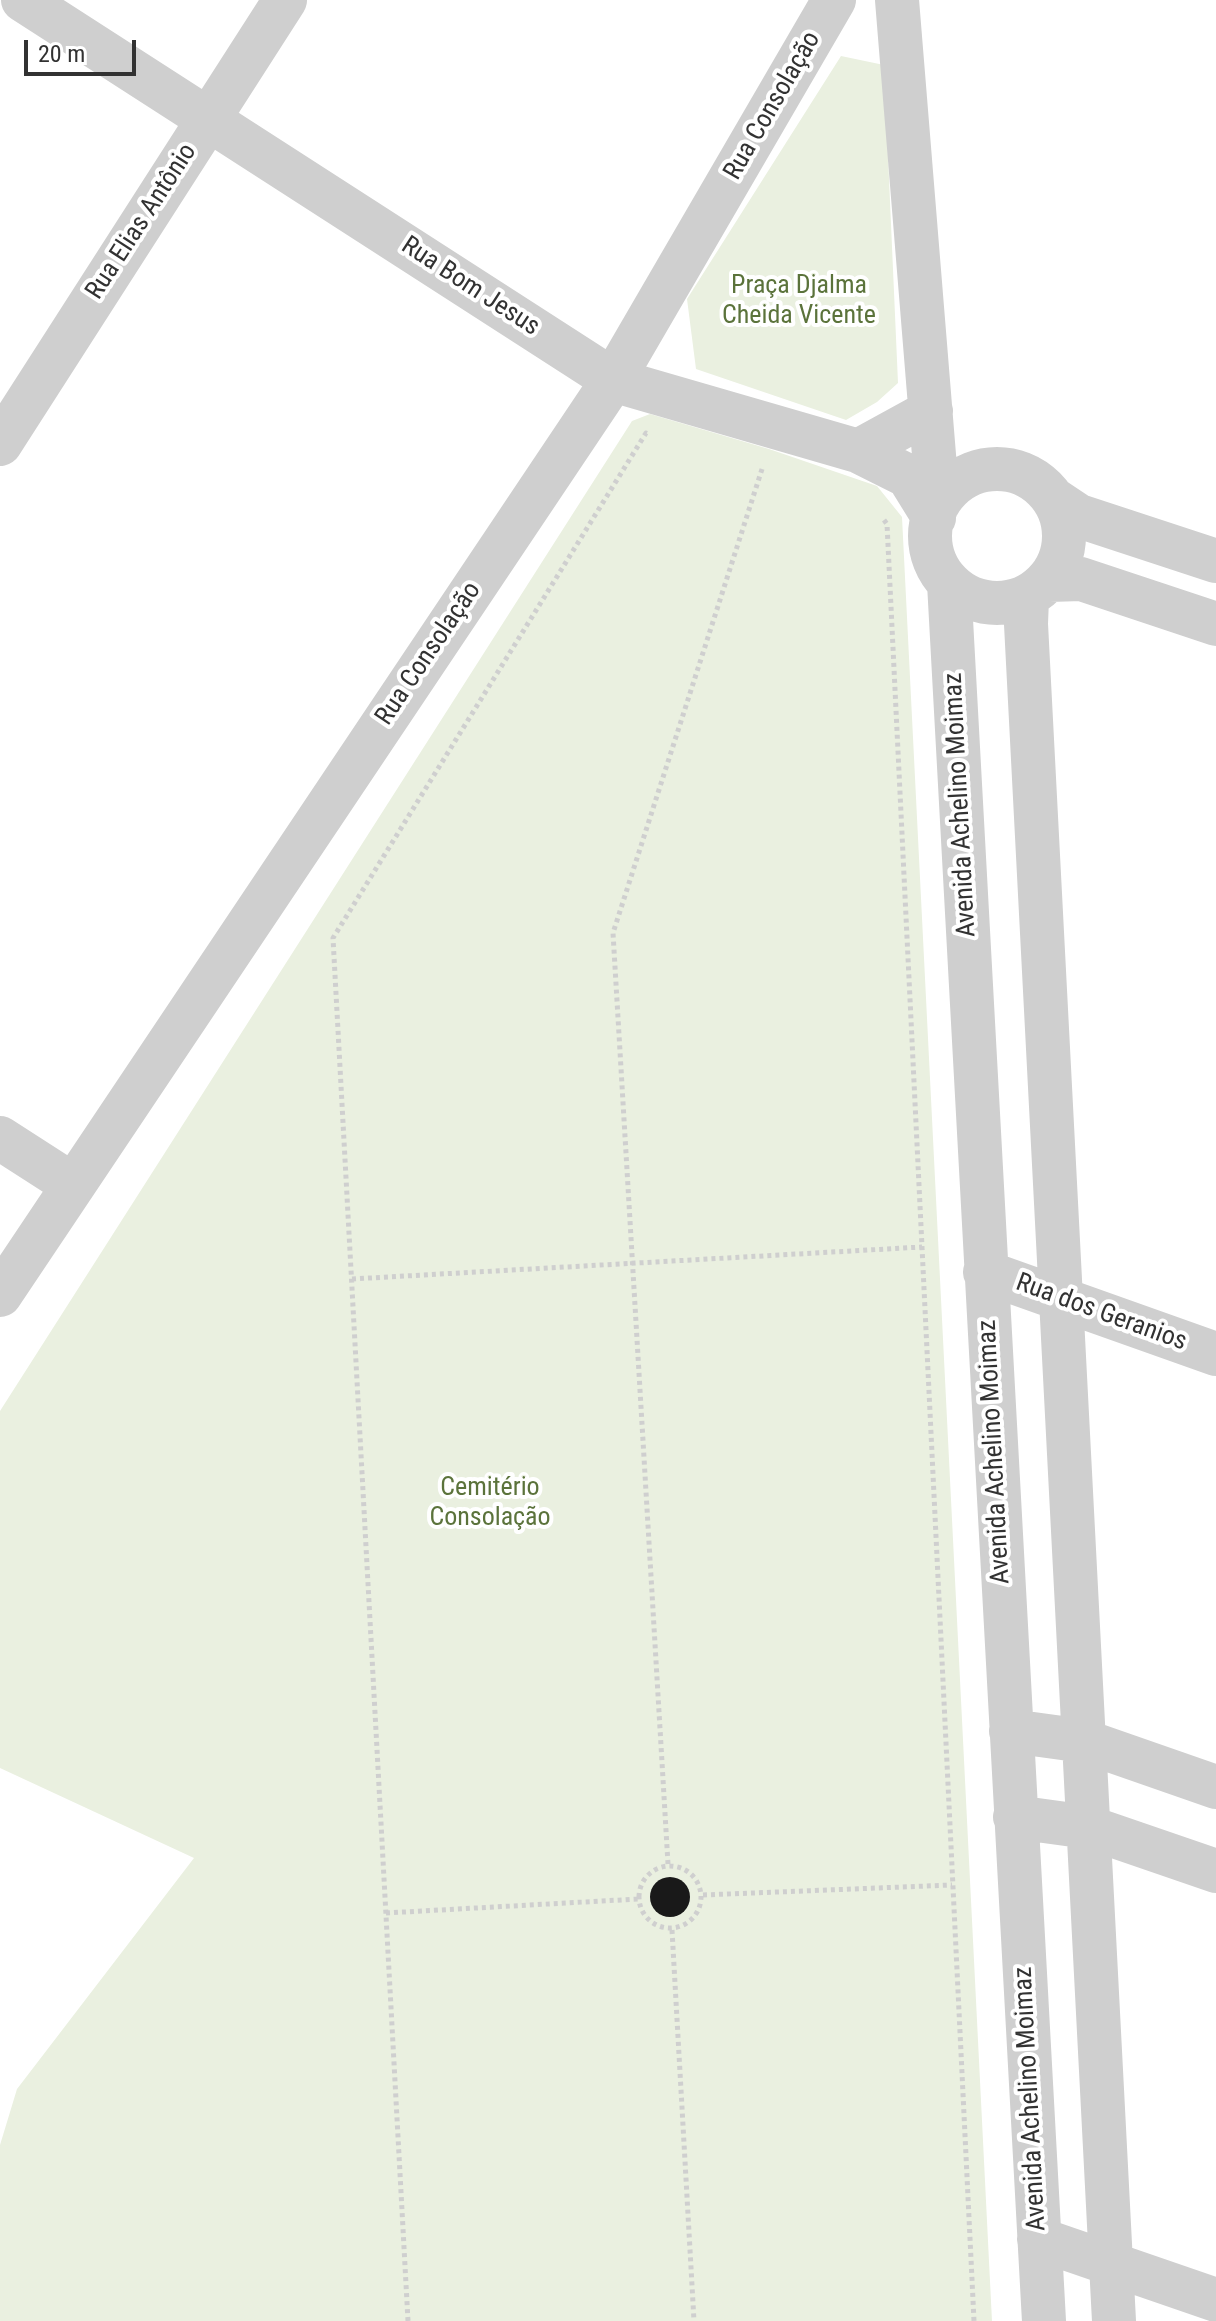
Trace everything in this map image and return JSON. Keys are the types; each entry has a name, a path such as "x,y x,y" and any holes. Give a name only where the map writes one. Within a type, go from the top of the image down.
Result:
{"street":[{"name":"Rua Bom Jesus","path":"23,0 613,380 858,451 908,476 936,511"},
{"name":"Rua Elias Antônio","path":"0,444 285,0"},
{"name":"Rua Consolação","path":"0,1295 613,380 834,0"},
{"path":"889,8 932,420 936,511 930,532 934,559 949,583 972,600 1000,605 1038,589 1081,579 1216,624"},
{"path":"858,451 932,420"},
{"path":"932,420 957,456 981,470"},
{"path":"936,511 956,482 981,470 1009,469 1036,480 1055,500 1079,516 1216,561"},
{"path":"1055,500 1065,526 1063,555 1038,589 1026,624 1114,2321"},
{"name":"Avenida Achelino Moimaz","path":"949,583 1044,2321"},
{"path":"0,1138 73,1185"},
{"name":"Rua dos Geranios","path":"985,1272 1216,1354"},
{"path":"1011,1731 1084,1741 1216,1787"},
{"path":"1015,1817 1088,1827 1216,1871"},
{"path":"1039,2239 1216,2300"}],"path":[{"path":"668,1864 613,933 776,427"},
{"path":"408,2321 333,938 646,433 660,438"},
{"path":"748,464 776,472"},
{"path":"878,512 887,524 974,2321"},
{"path":"352,1279 922,1247"},
{"path":"668,1864 692,1873 703,1895 694,1919 672,1930 648,1922 638,1899 645,1875 668,1864"},
{"path":"703,1895 952,1885"},
{"path":"386,1913 638,1899"},
{"path":"672,1930 694,2321"}],"green space":[{"name":"Praça Djalma Cheida Vicente","path":"841,56 884,65 898,383 877,402 846,420 696,369 687,299"},
{"name":"Cemitério Consolação","path":"650,414 769,449 877,486 902,517 992,2321 0,2321 0,2145 17,2089 194,1858 0,1768 0,1411 632,421"}],"building":[{"path":"670,1877 684,1883 690,1897 684,1911 670,1917 656,1911 650,1897 656,1883"}]}
